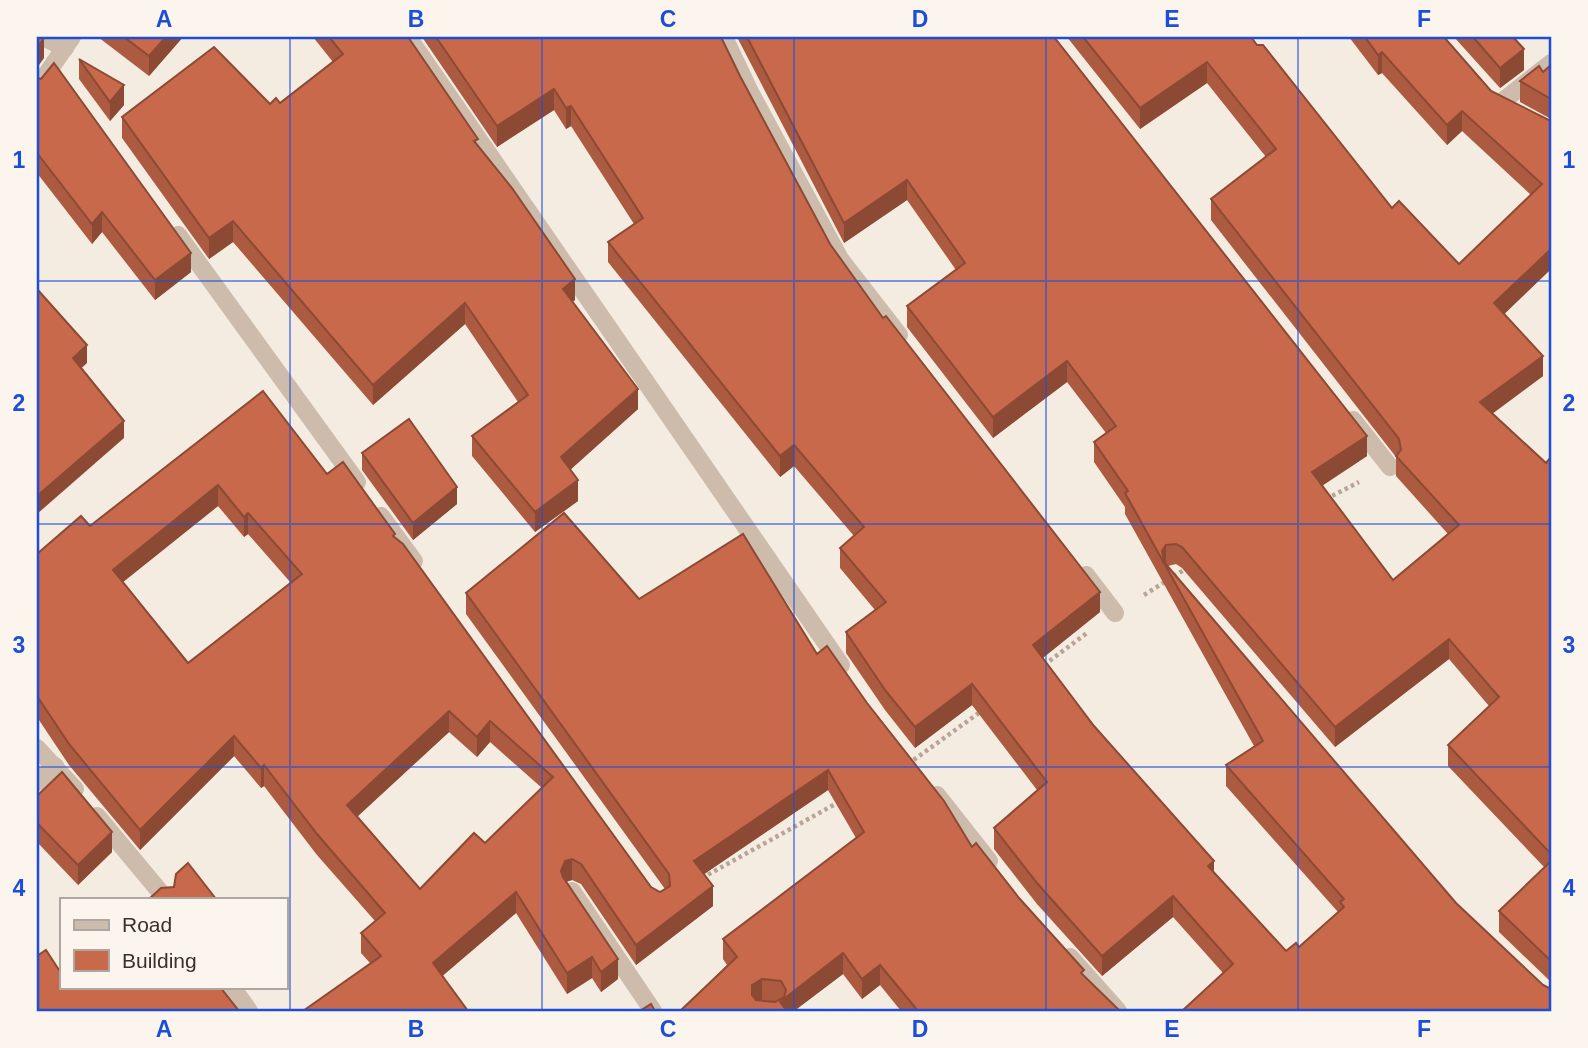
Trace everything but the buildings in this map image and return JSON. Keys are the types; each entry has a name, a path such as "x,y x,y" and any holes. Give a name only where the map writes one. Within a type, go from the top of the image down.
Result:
{"street":[{"path":"37,88 59,71 69,42 43,37"},
{"path":"408,37 852,682"},
{"path":"724,37 750,92 840,258 906,344"},
{"path":"1520,115 1495,99 1551,63"},
{"path":"170,223 423,573"},
{"path":"1339,402 1390,467"},
{"path":"1073,559 1115,613"},
{"path":"37,748 165,898"},
{"path":"37,782 55,766"},
{"path":"928,783 1003,879"},
{"path":"572,891 653,1011"},
{"path":"1055,941 1118,1011"},
{"path":"233,988 249,1011"}],"path":[{"path":"1317,503 1390,467"},
{"path":"1040,668 1115,613 1197,563"},
{"path":"899,769 986,707"},
{"path":"696,881 851,795"}]}
